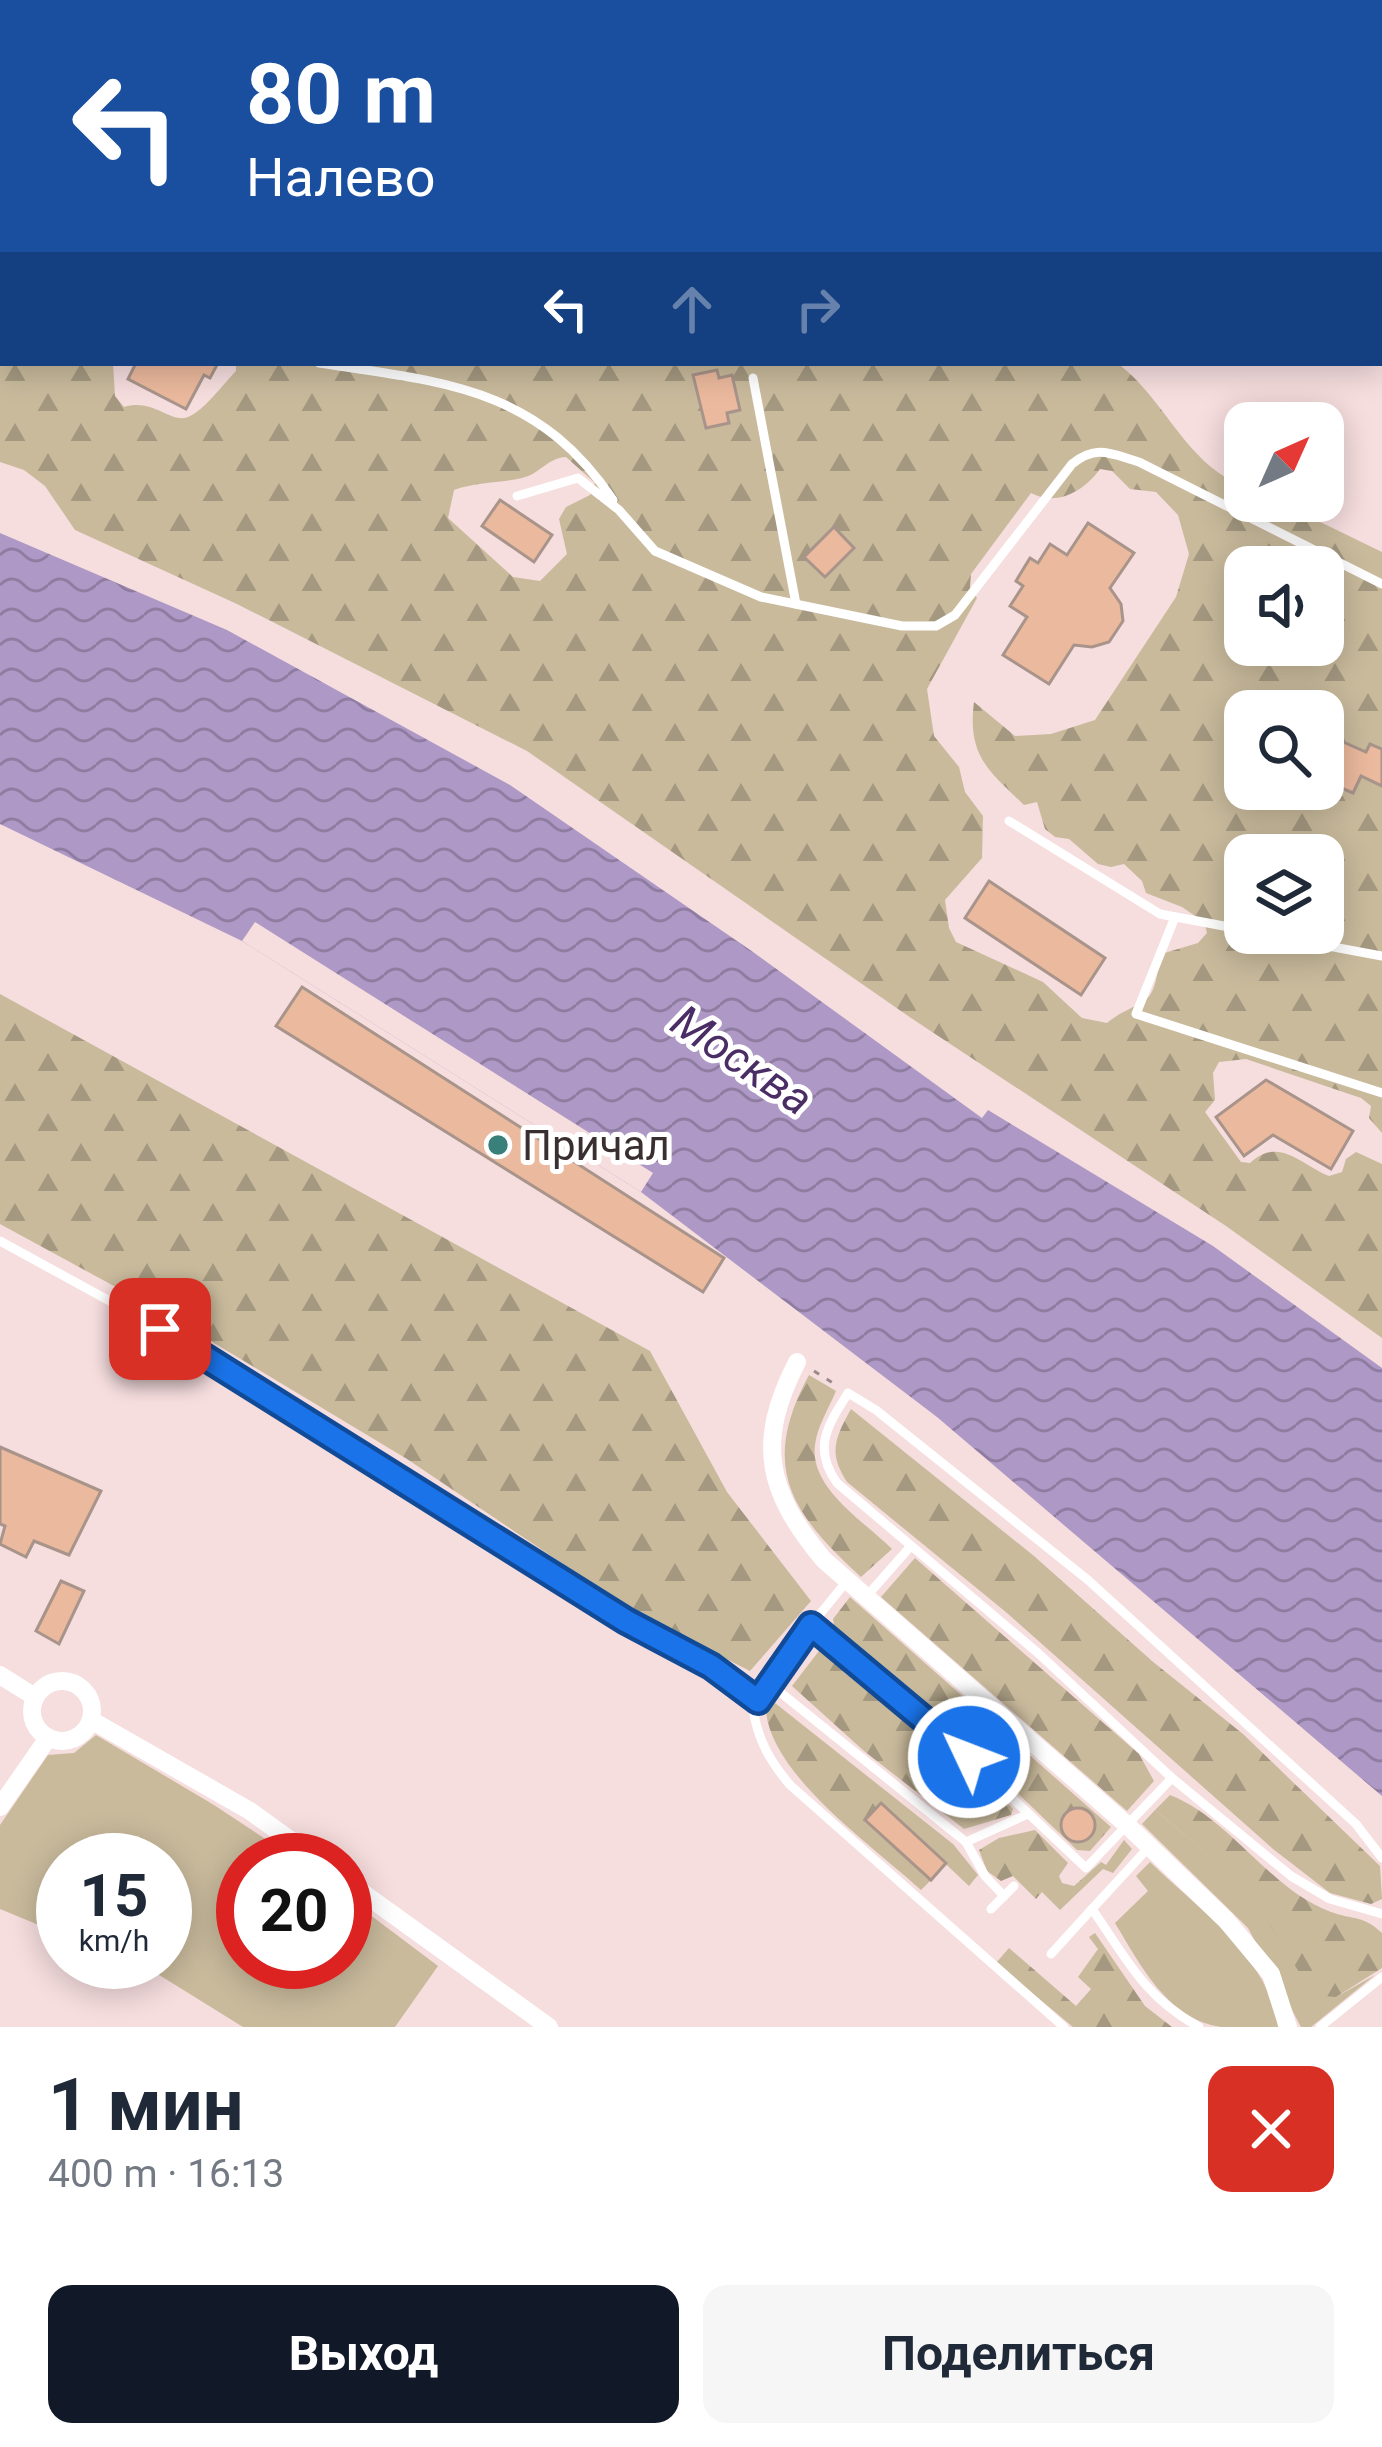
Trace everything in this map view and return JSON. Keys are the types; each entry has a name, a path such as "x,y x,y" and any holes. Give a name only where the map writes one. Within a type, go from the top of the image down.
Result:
{"street":[{"path":"796,1362 777,1402 771,1441 775,1477 806,1539 847,1581 1127,1825 1258,1955 1271,1974 1288,2027"},
{"path":"0,1675 35,1697"},
{"path":"69,1681 91,1700 91,1720 78,1737 48,1738 35,1725 35,1697 49,1683 69,1681"},
{"path":"91,1720 281,1833"},
{"path":"0,1807 48,1738"},
{"path":"372,1899 549,2027"}],"lane":[{"path":"340,366 452,383 510,406 553,431 588,463 656,551 761,597 902,626 936,626 955,615 1072,464 1087,452 1139,462 1382,584"},
{"path":"753,378 796,604"},
{"path":"517,496 578,478 619,509"},
{"path":"1009,821 1160,914 1224,926"},
{"path":"1175,917 1136,1015 1382,1094"},
{"path":"1344,949 1382,956"},
{"path":"0,1241 201,1351 626,1621 711,1666 758,1701"},
{"path":"1382,1858 1356,1824 1088,1580 876,1410 848,1393 824,1436 825,1462 837,1483 1038,1653 1172,1778 1291,1876 1330,1899 1382,1914"},
{"path":"866,1597 910,1547"},
{"path":"847,1581 753,1709 768,1758 790,1786 1064,2027"},
{"path":"811,1625 939,1729 1086,1868 1172,1778"},
{"path":"770,1684 966,1842 985,1876 1004,1896"},
{"path":"966,1842 1028,1814"},
{"path":"1052,1954 1149,1847"},
{"path":"992,1909 1014,1886"},
{"path":"1092,1909 1147,1990 1167,2009 1199,2027"},
{"path":"1320,2027 1382,1977"}],"path":[{"path":"796,1362 848,1393"}],"green space":[{"path":"0,366 113,366 115,396 124,407 144,406 181,418 207,403 236,366 1120,366 1207,464 1224,476 1224,522 1320,522 1382,552 1382,1133 1369,1118 1371,1106 1361,1098 1246,1059 1219,1062 1213,1073 1215,1100 1205,1112 1241,1162 1280,1152 1329,1176 1342,1172 1346,1159 1356,1152 1382,1164 1382,1338 1226,1226 911,1018 527,751 237,604 75,530 45,486 24,470 0,462","holes":["566,457 595,483 590,495 566,507 559,519 567,554 540,581 513,577 448,518 454,490 522,478 559,458","1100,469 1112,471 1130,489 1156,492 1178,515 1189,554 1176,597 1095,720 1051,734 1015,736 974,702 973,721 983,761 1024,805 1037,802 1045,829 1069,839 1098,864 1124,864 1142,881 1146,893 1204,922 1207,933 1198,943 1161,954 1150,995 1107,1023 1082,1018 1043,982 956,942 945,900 982,858 983,816 965,792 959,767 934,736 927,689 977,598 970,587 971,574 1031,493 1060,497 1078,490"]},
{"path":"0,994 650,1351 727,1492 811,1601 750,1671 636,1613 407,1459 169,1316 0,1224"},
{"path":"809,1375 836,1391 816,1438 815,1461 821,1476 841,1503 892,1549 861,1577 816,1531 790,1486 786,1436"},
{"path":"851,1409 1034,1556 1243,1734 1380,1866 1382,1899 1371,1904 1330,1893 1273,1849 1007,1613 847,1482 837,1462 836,1446"},
{"path":"915,1558 1139,1754 1154,1781 1127,1811 881,1597"},
{"path":"850,1597 1111,1827 1090,1851 1077,1850 923,1703 835,1631 833,1619"},
{"path":"822,1647 945,1744 1013,1809 1011,1815 964,1829 864,1751 792,1686"},
{"path":"775,1703 953,1844 978,1875 969,1886 881,1803 866,1820 931,1880 921,1890 828,1809 786,1761 773,1737 766,1712"},
{"path":"96,1735 256,1833 216,1833 216,1989 372,1989 372,1916 438,1966 395,2027 243,2027 182,1989 192,1989 192,1833 36,1833 36,1924 0,1909 0,1825 48,1755 74,1753"},
{"path":"1170,1795 1212,1820 1309,1901 1375,1927 1382,1933 1382,1968 1336,1997 1313,1995 1269,1923 1269,1905 1155,1810"},
{"path":"1155,1810 1270,1905 1336,1997 1375,1975 1311,2027 1301,2027 1248,1928 1142,1824"},
{"path":"1035,1830 1068,1863 1059,1876 1062,1883 1074,1886 1101,1862 1106,1865 1124,1840 1132,1849 1113,1873 1103,1869 1060,1910 1042,1892 1036,1899 1013,1876 1001,1881 987,1871 979,1850 999,1838"},
{"path":"1150,1862 1246,1957 1272,2002 1278,2027 1221,2027 1202,2022 1157,1987 1115,1923 1148,1891 1136,1876"},
{"path":"1095,1933 1145,2006 1172,2027 1073,2027 996,1963 1009,1948 1076,2006 1091,1989 1078,1977 1098,1949 1089,1937"}],"water":[{"name":"Москва","path":"0,533 227,630 510,785 753,952 982,1118 988,1110 1213,1246 1382,1368 1382,1796 937,1417 641,1192 242,941 0,824"}],"pier":[{"path":"255,922 653,1173 641,1192 242,941"}],"building":[{"path":"134,366 216,366 210,378 204,375 186,409 128,379"},
{"path":"717,370 719,378 732,375 740,410 727,413 729,423 706,428 693,375"},
{"path":"500,500 552,535 534,562 482,526"},
{"path":"1088,523 1134,553 1110,588 1121,604 1123,621 1109,642 1074,645 1049,684 1003,655 1027,617 1010,606 1023,586 1016,581 1030,558 1038,563 1050,544 1067,555"},
{"path":"834,527 854,548 825,577 804,557"},
{"path":"1344,742 1366,752 1370,744 1382,749 1382,786 1361,776 1353,793 1344,789"},
{"path":"989,881 1105,958 1081,995 965,918"},
{"path":"302,987 724,1258 703,1292 276,1026"},
{"path":"1266,1080 1353,1131 1331,1169 1273,1135 1244,1156 1216,1117"},
{"path":"0,1447 101,1491 69,1555 34,1541 26,1557 0,1544 5,1526 0,1524"},
{"path":"61,1581 84,1591 59,1644 36,1631"},
{"path":"881,1803 946,1863 931,1880 865,1820"},
{"path":"1078,1808 1090,1813 1095,1825 1090,1837 1078,1842 1066,1837 1061,1825 1066,1813"}],"place":[{"name":"Причал","path":"498,1145"}],"route":[{"path":"160,1329 626,1621 711,1666 758,1701 811,1625 969,1757"}]}
